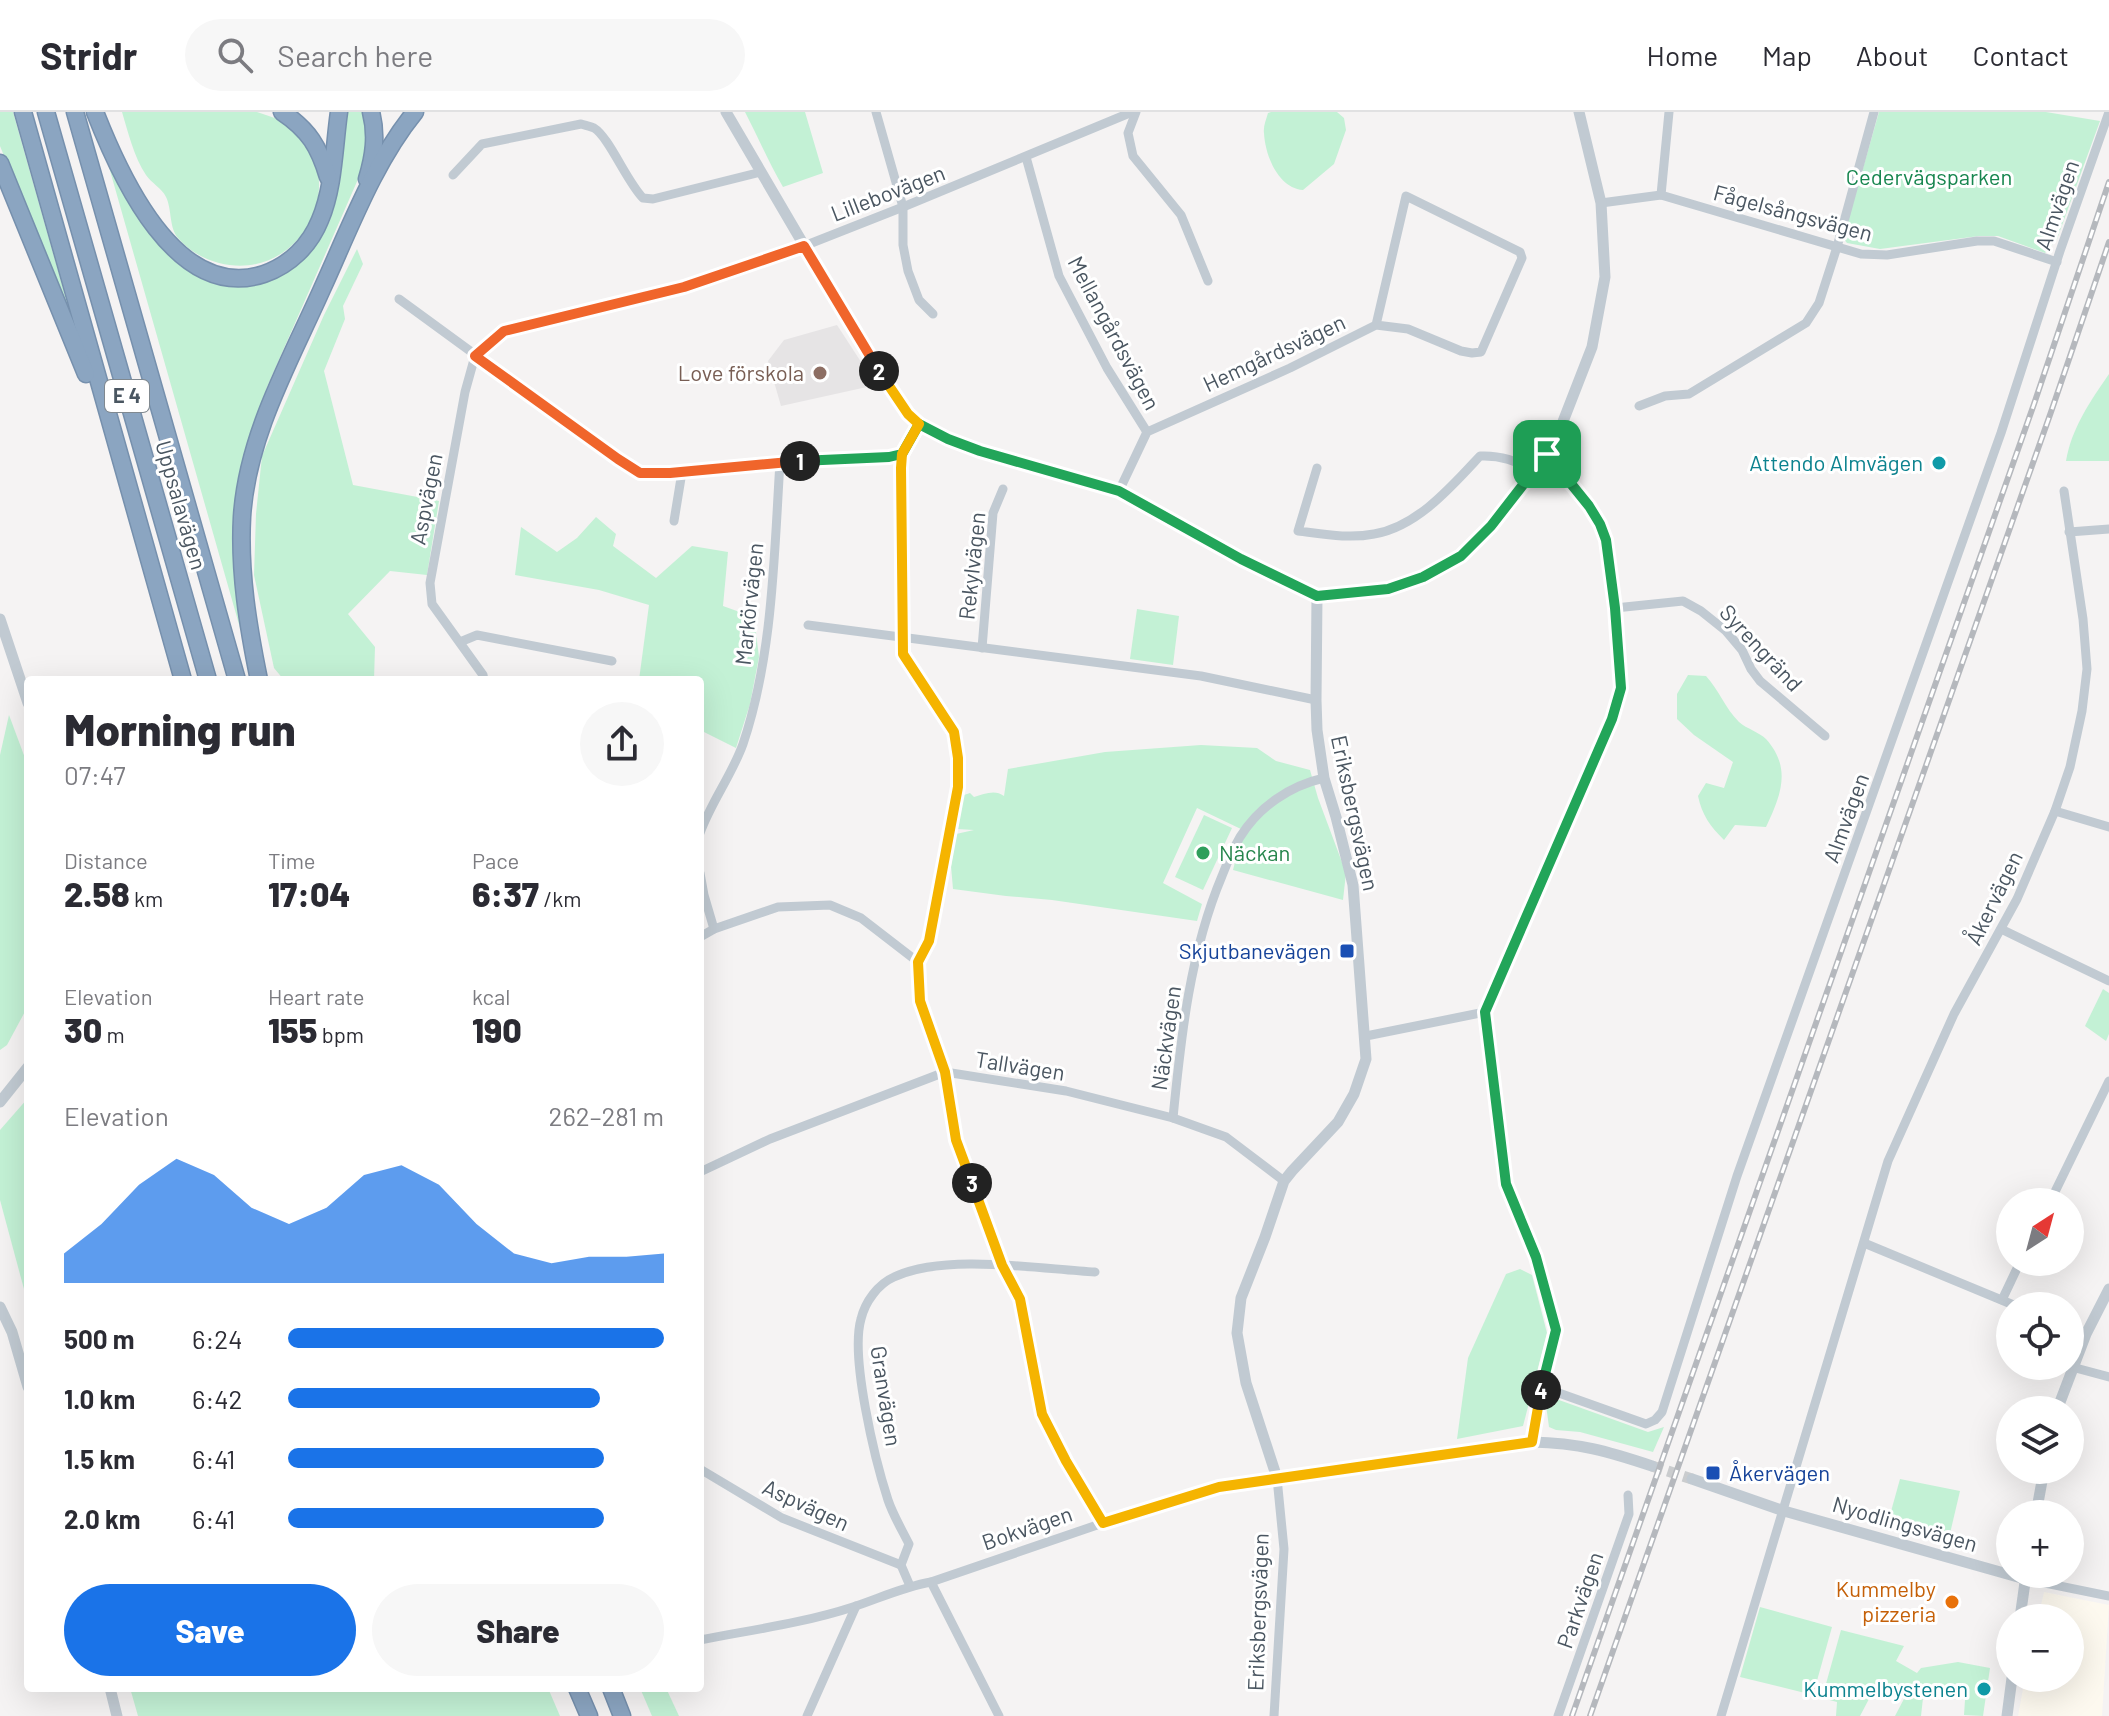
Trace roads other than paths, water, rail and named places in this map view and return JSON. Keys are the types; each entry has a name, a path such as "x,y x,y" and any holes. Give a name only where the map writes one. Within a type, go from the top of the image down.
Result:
{"highway":[{"path":"23,112 182,676"},
{"name":"Uppsalavägen","path":"46,112 207,676"},
{"name":"Uppsalavägen","path":"75,112 236,676"},
{"path":"95,112 108,145 141,206 163,237 180,255 198,267 238,278 281,268 313,236 327,202 339,112"},
{"path":"282,112 306,131 316,145 330,182"},
{"path":"359,207 375,146 371,112"},
{"path":"258,676 245,600 242,516 248,476 261,427 359,207 403,126 415,112"},
{"path":"0,163 116,446"},
{"path":"579,1692 589,1716"},
{"path":"613,1692 622,1716"}],"street":[{"path":"726,112 867,353 908,414 919,424 980,451 1119,491 1241,559 1317,596 1388,589 1423,577 1461,556 1491,526 1535,471 1557,437 1592,347 1605,277 1601,203 1579,112"},
{"path":"876,112 903,207 903,245 908,271 919,300 933,314"},
{"path":"1134,112 1128,133 1133,156 1181,215 1208,281"},
{"name":"Lillebovägen","path":"475,356 504,331 684,287 804,246 1134,112"},
{"path":"1661,195 1669,112"},
{"path":"1639,406 1665,396 1689,394 1806,323 1819,303 1874,112"},
{"name":"Almvägen","path":"1542,1387 1646,1424 1662,1412 1737,1176 2001,433 2109,112"},
{"path":"453,175 482,144 581,124 593,127 602,135 633,188 643,198 653,199 761,172"},
{"name":"Mellangårdsvägen","path":"1026,157 1059,276 1107,368 1147,432"},
{"name":"Fågelsångsvägen","path":"1601,203 1661,195 1861,254 1887,255 1994,241 2057,262"},
{"name":"Hemgårdsvägen","path":"1147,432 1290,368 1376,325 1408,329 1461,351 1481,352 1522,258 1520,252 1406,196 1376,325"},
{"path":"399,299 640,473 902,454"},
{"name":"Aspvägen","path":"475,356 462,404 430,583 432,604 483,676"},
{"path":"919,424 902,454 903,654 954,732 958,758 958,787 929,941 918,962 920,1001 945,1072 956,1140 1002,1265 1020,1299 1042,1414 1103,1523"},
{"path":"1119,491 1147,432"},
{"path":"1532,1442 1556,1330 1536,1257 1506,1184 1485,1012 1612,719 1621,688 1606,540 1589,506 1547,454"},
{"path":"1317,468 1298,531 1338,536 1376,534 1424,512 1480,456 1494,455 1514,460 1535,471"},
{"name":"Markörvägen","path":"704,822 742,747 756,698 768,619 780,462"},
{"path":"674,521 682,472"},
{"name":"Rekylvägen","path":"982,648 993,513 1003,489"},
{"name":"Åkervägen","path":"1721,1716 1888,1161 1954,1014 2017,899 2055,811 2070,767 2087,669 2083,619 2064,491"},
{"path":"2069,532 2109,529"},
{"name":"Eriksbergsvägen","path":"1274,1716 1284,1549 1277,1478 1246,1383 1237,1333 1241,1298 1284,1181 1348,1108 1366,1059 1353,885 1324,778 1316,700 1317,596"},
{"name":"Syrengränd","path":"1615,608 1683,601 1701,611 1726,631 1742,650 1760,681 1825,736"},
{"path":"0,619 24,691"},
{"path":"808,625 1201,676 1316,700"},
{"path":"460,642 477,635 612,661"},
{"name":"Näckvägen","path":"1173,1118 1179,1054 1196,960 1210,905 1229,858 1239,838 1264,808 1305,782 1324,778"},
{"path":"2055,811 2109,827"},
{"path":"704,895 714,929"},
{"path":"704,935 778,907 830,905 861,918 918,962"},
{"path":"2001,929 2109,981"},
{"path":"1366,1036 1485,1012"},
{"path":"0,1102 24,1072"},
{"name":"Tallvägen","path":"704,1170 770,1139 945,1072 1066,1091 1173,1118 1226,1137 1284,1181"},
{"path":"2057,1188 2109,1081"},
{"path":"1864,1243 1996,1298"},
{"name":"Granvägen","path":"910,1586 901,1565 909,1544 888,1501 867,1417 858,1347 861,1318 869,1300 891,1278 937,1266 1002,1265 1095,1272"},
{"path":"2084,1339 2109,1289"},
{"path":"0,1307 12,1332 24,1373"},
{"path":"2084,1370 2109,1377"},
{"name":"Bokvägen","path":"704,1639 856,1606 1219,1487 1532,1442 1594,1448 1652,1466"},
{"name":"Aspvägen","path":"704,1471 782,1518 901,1565"},
{"path":"1692,1479 1784,1511"},
{"name":"Parkvägen","path":"1558,1716 1629,1514 1628,1495"},
{"name":"Nyodlingsvägen","path":"1784,1511 1996,1568"},
{"path":"931,1582 999,1716"},
{"name":"Nyodlingsvägen","path":"2076,1588 2109,1596"},
{"path":"807,1716 856,1606"},
{"path":"111,1692 117,1716"},
{"path":"2007,1716 2010,1692"}],"tunnel":[{"path":"1652,1466 1692,1479"}],"railway":[{"path":"1572,1716 2034,404 2109,182"},
{"path":"1590,1716 2109,242"}],"place":[{"name":"Love förskola","path":"820,373"},
{"name":"Attendo Almvägen","path":"1939,463"},
{"name":"Näckan","path":"1203,853"},
{"name":"Skjutbanevägen","path":"1347,951"},
{"name":"Åkervägen","path":"1713,1473"},
{"name":"Kummelby pizzeria","path":"1952,1602"},
{"name":"Kummelbystenen","path":"1984,1689"}],"park label":[{"name":"Cedervägsparken","path":"1929,177"}]}
